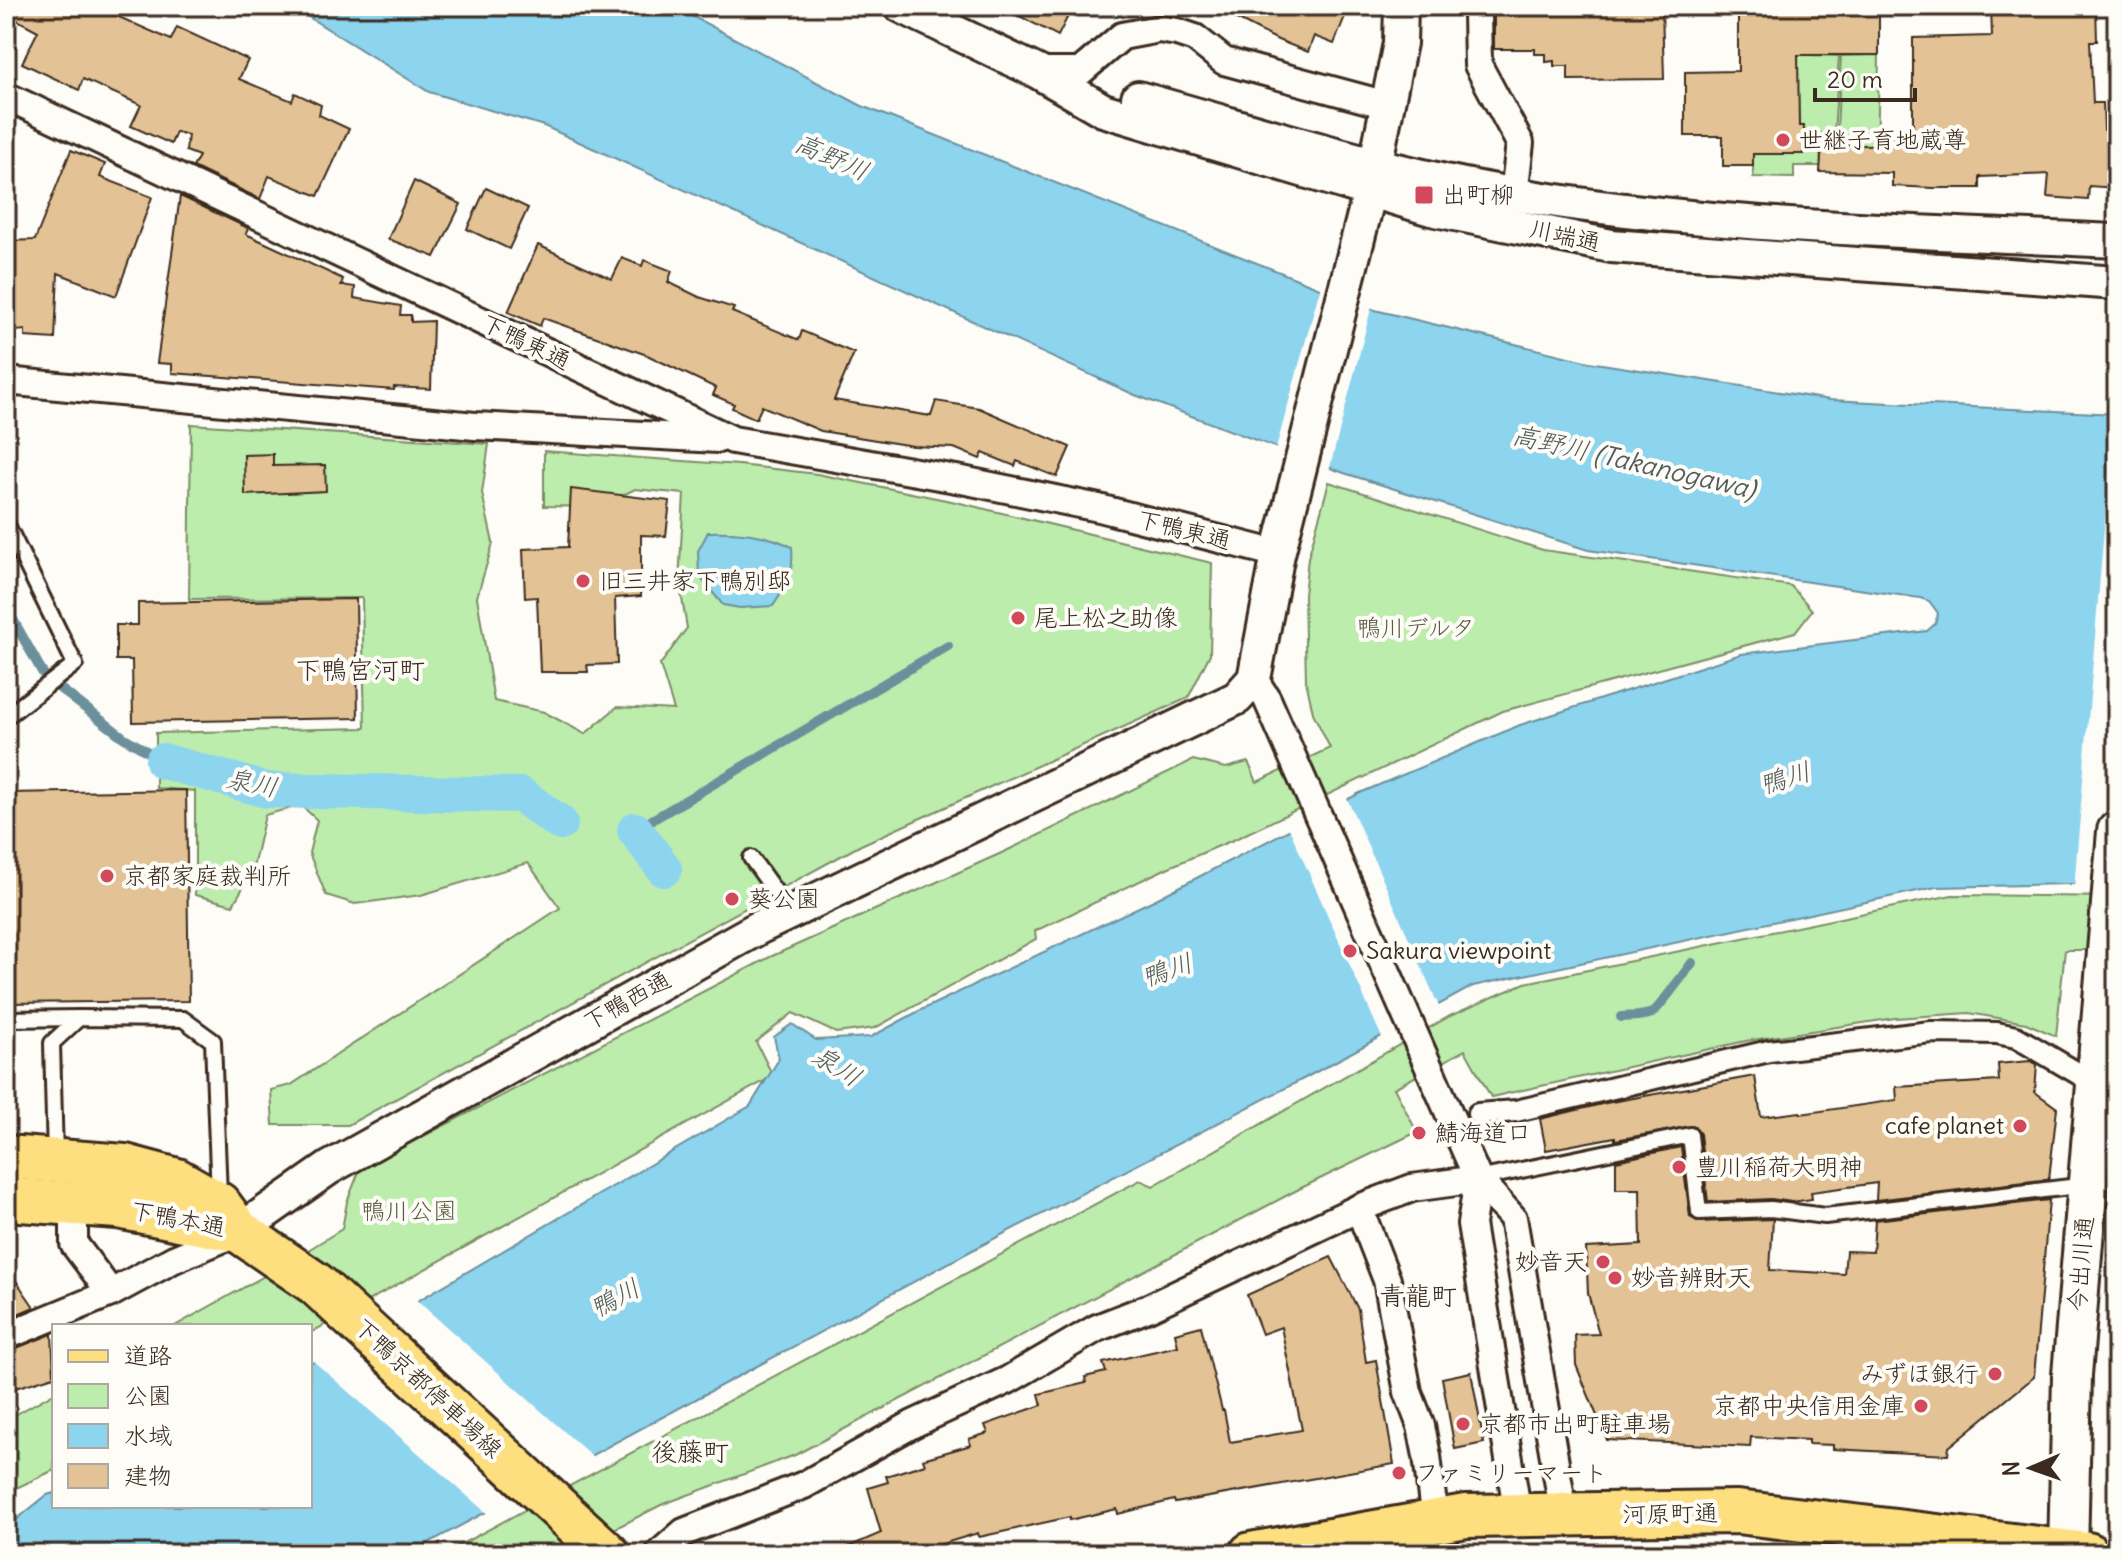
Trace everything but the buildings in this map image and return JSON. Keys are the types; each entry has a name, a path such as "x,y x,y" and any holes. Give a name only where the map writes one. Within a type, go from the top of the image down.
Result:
{"main road":[{"name":"今出川通","path":"2075,1553 2072,1375 2117,831"},
{"name":"下鴨本通","path":"6,1157 125,1166 177,1180 229,1218"},
{"name":"下鴨本通","path":"6,1199 229,1218"},
{"name":"下鴨京都停車場線","path":"229,1218 316,1284 598,1545"},
{"name":"河原町通","path":"1251,1554 1466,1516 1737,1512 2075,1553"}],"street":[{"name":"川端通","path":"901,6 1038,72 1373,178 1431,209 1611,246 2117,283"},
{"path":"1401,6 1400,43 1373,178 1278,554 1254,679 1267,699 1478,1179 1513,1218 1564,1515"},
{"path":"1473,6 1477,13 1478,65 1520,143 1514,195"},
{"path":"1038,72 1080,72 1122,36 1159,29 1195,38 1224,61 1387,105"},
{"name":"下鴨東通","path":"6,96 733,440 962,480 1082,505 1278,554"},
{"name":"川端通","path":"1373,178 1728,223 2117,241"},
{"path":"6,381 475,426 733,440"},
{"name":"下鴨西通","path":"6,1336 111,1293 174,1259 229,1218 329,1168 760,927 1237,698 1254,679"},
{"path":"1478,1114 1516,1111 1769,1051 1931,1032 1997,1033 2016,1037 2096,1084"},
{"path":"659,1554 684,1532 804,1485 913,1424 1008,1380 1097,1328 1148,1308 1359,1208 1412,1188 1478,1179"},
{"path":"1478,1179 1471,1224 1518,1515"},
{"path":"74,1204 74,1244 111,1293"},
{"path":"1359,1208 1387,1280 1408,1392 1421,1426 1427,1456 1435,1522"}],"lane":[{"path":"6,523 75,664 6,717"},
{"path":"751,858 790,912"},
{"path":"55,1161 52,1043 79,1018"},
{"path":"6,1019 183,1019 213,1041 229,1218"},
{"path":"1478,1179 1690,1135 1699,1212 1771,1209 1825,1216 2087,1185"}],"green space":[{"path":"1798,42 1808,42 1809,55 1839,56 1834,134 1804,132 1803,126 1754,125 1798,75"},
{"path":"1879,55 1877,163 1836,146 1841,56"},
{"path":"1809,146 1820,146 1821,166 1794,166 1794,178 1753,177 1753,154 1803,154"},
{"path":"191,424 489,444 482,493 493,543 477,597 494,701 544,712 585,734 617,707 674,710 660,665 687,628 679,581 684,494 635,489 599,507 544,506 544,451 739,465 817,474 956,502 1212,563 1210,654 1188,698 861,845 348,1125 273,1125 271,1090 291,1085 560,908 528,863 421,895 355,904 326,895 309,853 317,820 301,805 265,815 252,872 233,905 195,895 195,791 156,788 156,733 365,728 362,598 189,599","holes":["729,532 751,536 710,587 699,576"]},
{"path":"1329,482 1543,550 1791,586 1812,610 1795,632 1503,711 1035,931 1036,939 875,1028 836,1033 793,1013 756,1042 773,1076 312,1332 312,1324 179,1324 342,1229 347,1202 360,1169 770,957 1006,851 1193,760 1226,768 1248,762 1257,782 1330,748 1313,713 1306,681 1304,595 1308,558"},
{"path":"1952,895 2117,897 2117,950 2065,950 2056,1036 2026,1023 1969,1013 1895,1018 1746,1041 1491,1097 1465,1050 1394,1088 1417,1132 1299,1189 795,1455 661,1505 565,1554 443,1554 1140,1180 1153,1186 1450,1016 1525,983"},
{"path":"52,1394 52,1471 6,1493 6,1420"}],"water":[{"path":"291,6 673,6 862,106 1375,310 1589,362 1830,400 2117,414 2117,883 1936,887 1473,986 1305,1078 982,1245 408,1554 6,1554 6,1528 52,1494 52,1508 312,1508 312,1363 750,1106 779,1059 774,1037 792,1024 816,1040 871,1037 919,1011 1158,898 1360,793 1520,725 1741,654 1927,631 1935,624 1938,613 1929,601 1920,598 1588,550 1344,473 1135,395 544,126 429,92"},
{"path":"708,532 751,534 792,547 789,578 773,606 740,608 723,605 699,576 698,551"}],"pier":[{"path":"1321,285 1372,305 1329,471 1275,452"},
{"path":"2114,409 2117,410 2117,887 2074,888"},
{"path":"1346,796 1440,1009 1383,1040 1288,826"},
{"path":"413,1297 594,1458 489,1515 312,1358"}],"waterway":[{"name":"泉川","path":"6,607 45,677 123,737 163,761"},
{"path":"635,830 948,646"},
{"name":"泉川","path":"163,761 266,790 521,795 560,823"},
{"name":"泉川","path":"635,830 664,869"},
{"path":"1621,1017 1652,1013 1692,963"}],"tunnel":[{"path":"1466,1516 1467,1554"}],"place":[{"name":"世継子育地蔵尊","path":"1783,140"},
{"name":"出町柳","path":"1424,195"},
{"name":"旧三井家下鴨別邸","path":"583,581"},
{"name":"尾上松之助像","path":"1018,618"},
{"name":"京都家庭裁判所","path":"107,876"},
{"name":"葵公園","path":"732,899"},
{"name":"Sakura viewpoint","path":"1350,951"},
{"name":"cafe planet","path":"2020,1126"},
{"name":"鯖海道口","path":"1419,1133"},
{"name":"豊川稲荷大明神","path":"1679,1167"},
{"name":"妙音天","path":"1603,1262"},
{"name":"妙音辨財天","path":"1615,1278"},
{"name":"みずほ銀行","path":"1995,1374"},
{"name":"京都中央信用金庫","path":"1921,1406"},
{"name":"京都市出町駐車場","path":"1463,1424"},
{"name":"ファミリーマート","path":"1399,1473"}],"district":[{"name":"下鴨宮河町","path":"360,670"},
{"name":"青龍町","path":"1418,1296"},
{"name":"後藤町","path":"690,1452"}],"water label":[{"name":"高野川","path":"832,157"},
{"name":"高野川 (Takanogawa)","path":"1634,462"},
{"name":"鴨川","path":"1785,778"},
{"name":"鴨川","path":"1167,970"},
{"name":"鴨川","path":"615,1298"}],"park label":[{"name":"鴨川デルタ","path":"1416,628"},
{"name":"鴨川公園","path":"409,1211"}]}
